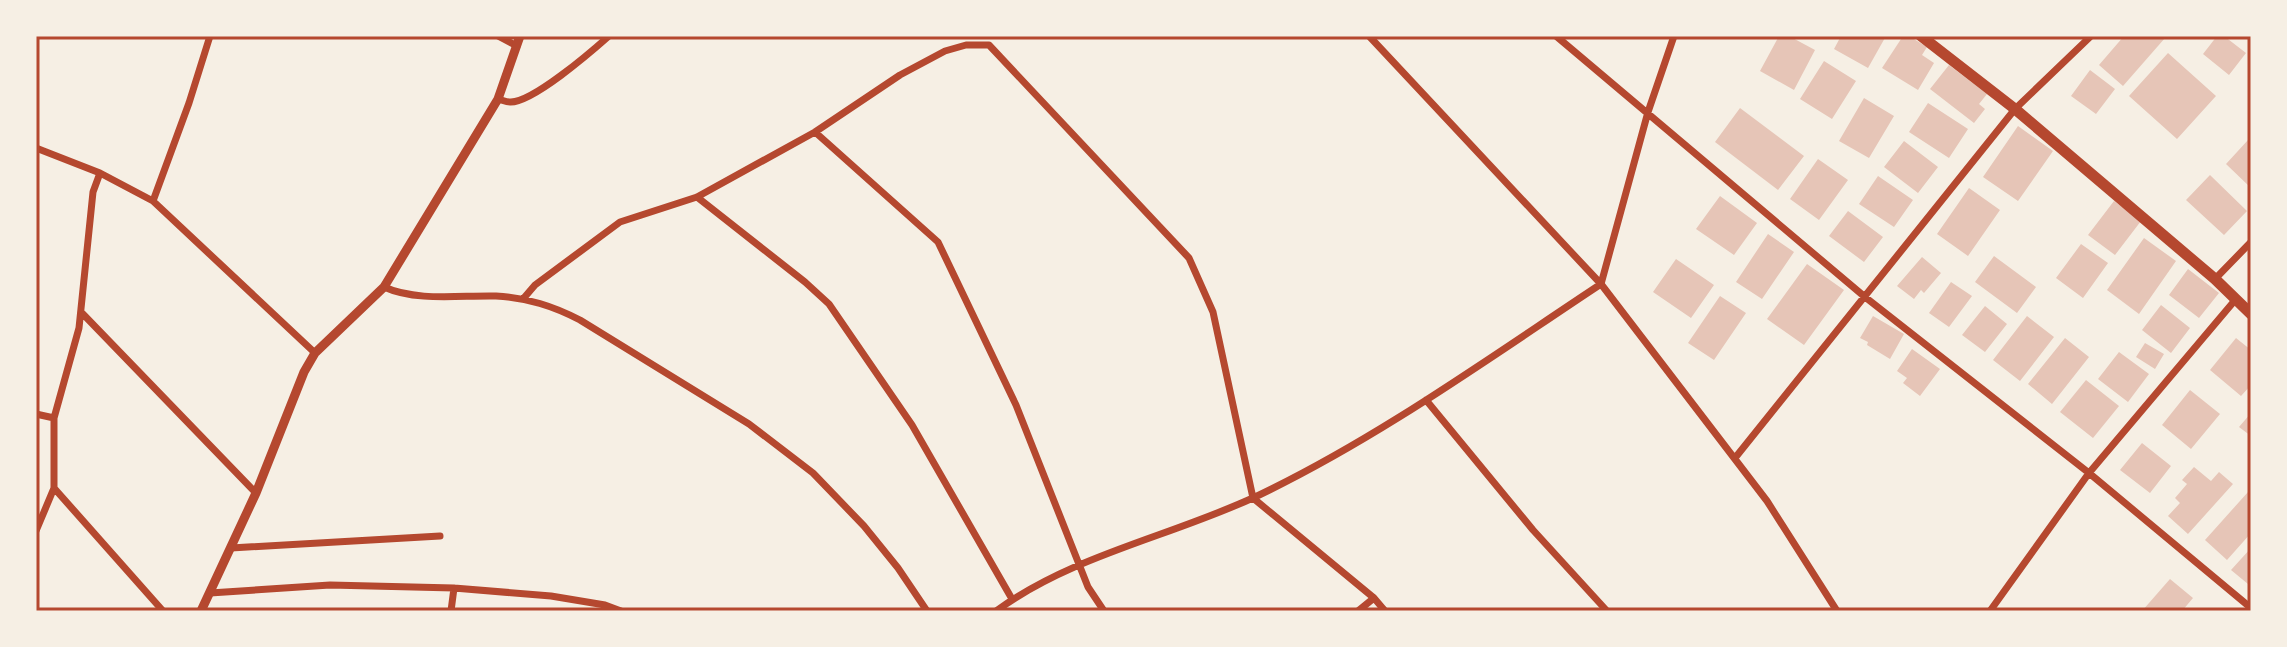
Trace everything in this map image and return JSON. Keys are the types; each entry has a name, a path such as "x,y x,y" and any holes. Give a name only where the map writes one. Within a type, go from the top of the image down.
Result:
{"main road":[{"path":"1921,36 2015,109 2215,279 2251,314"}],"street":[{"path":"153,201 210,36"},
{"path":"201,611 256,493 304,372 315,353 384,287 498,99 519,41 498,36"},
{"path":"498,99 510,102 524,99 579,62 609,36"},
{"path":"1369,36 1601,284 1767,501 1837,611"},
{"path":"1377,45 1383,36"},
{"path":"1556,36 1865,297 2089,473 2250,605"},
{"path":"996,611 1027,588 1080,564 1253,498 1316,466 1426,400 1601,284 1648,112 1674,36"},
{"path":"1735,458 2015,109 2091,36"},
{"path":"523,299 535,285 620,222 697,197 815,132 900,75 945,51 966,45 989,45 1189,258 1213,312 1253,498 1374,598 1385,611"},
{"path":"815,132 938,242 1016,405 1088,587 1104,611"},
{"path":"36,148 100,173 153,201 315,353"},
{"path":"36,531 54,488 54,418 81,312 93,192 100,173"},
{"path":"697,197 829,304 912,425 1012,599"},
{"path":"2215,279 2251,242"},
{"path":"384,287 433,295 523,299 554,306 580,320 749,424 813,473 864,526 927,611"},
{"path":"1990,611 2089,473 2236,299"},
{"path":"81,312 256,493"},
{"path":"1426,400 1533,530 1607,611"},
{"path":"36,414 54,418"},
{"path":"54,488 163,611"},
{"path":"231,548 440,536"},
{"path":"210,593 330,585 454,588 551,596 621,611"},
{"path":"451,611 454,588"},
{"path":"1358,611 1374,598"}],"building":[{"path":"1779,36 1789,36 1815,50 1794,90 1760,71"},
{"path":"1841,36 1886,36 1868,68 1834,49"},
{"path":"1903,36 1909,36 1927,47 1922,55 1934,63 1918,90 1882,68"},
{"path":"2124,36 2165,38 2123,86 2099,65"},
{"path":"2217,36 2224,36 2246,53 2229,75 2203,54"},
{"path":"2168,53 2216,96 2177,139 2129,96"},
{"path":"1824,61 1856,81 1832,119 1800,99"},
{"path":"1949,65 1987,94 1979,104 1985,109 1974,123 1930,89"},
{"path":"2090,70 2115,89 2096,114 2071,96"},
{"path":"1864,98 1894,116 1869,158 1839,141"},
{"path":"1928,103 1968,129 1949,158 1909,132"},
{"path":"1740,108 1804,156 1778,190 1715,142"},
{"path":"2018,126 2053,151 2018,201 1983,177"},
{"path":"2248,140 2251,143 2251,188 2226,164"},
{"path":"1904,141 1938,167 1918,193 1884,167"},
{"path":"1818,159 1848,180 1819,220 1790,199"},
{"path":"2210,175 2247,211 2224,235 2186,200"},
{"path":"1878,176 1913,200 1894,227 1859,204"},
{"path":"1969,188 2000,210 1968,256 1937,234"},
{"path":"1720,196 1757,223 1734,255 1696,229"},
{"path":"2114,201 2141,221 2115,255 2088,235"},
{"path":"1848,211 1883,237 1864,262 1829,236"},
{"path":"1768,234 1794,252 1762,299 1736,282"},
{"path":"2144,238 2176,261 2139,314 2107,290"},
{"path":"2081,244 2108,263 2083,298 2056,278"},
{"path":"1994,256 2036,287 2017,313 1975,282"},
{"path":"1922,257 1941,273 1924,293 1921,290 1914,299 1897,286"},
{"path":"1676,259 1714,285 1691,318 1653,292"},
{"path":"1807,264 1844,290 1804,345 1767,319"},
{"path":"2188,269 2219,293 2199,318 2169,295"},
{"path":"1951,282 1972,296 1949,327 1929,313"},
{"path":"1720,296 1746,313 1714,360 1688,343"},
{"path":"2161,305 2190,328 2171,353 2142,330"},
{"path":"1985,306 2007,324 1985,352 1962,335"},
{"path":"1873,316 1904,334 1890,359 1860,338"},
{"path":"2027,316 2054,337 2020,381 1993,360"},
{"path":"2065,338 2089,357 2052,404 2028,384"},
{"path":"2236,338 2251,350 2251,385 2241,396 2210,370"},
{"path":"2145,343 2164,354 2155,369 2136,357"},
{"path":"1912,349 1940,369 1920,396 1903,383 1907,378 1897,371"},
{"path":"2119,352 2149,374 2128,402 2098,379"},
{"path":"2086,380 2119,406 2093,438 2060,412"},
{"path":"2190,390 2220,414 2191,449 2162,425"},
{"path":"2251,413 2251,436 2239,427"},
{"path":"2142,443 2171,466 2150,493 2120,470"},
{"path":"2194,467 2211,481 2219,472 2233,484 2188,534 2168,516 2180,503 2175,498 2187,484 2182,480"},
{"path":"2248,492 2251,495 2251,533 2227,560 2205,540"},
{"path":"2251,548 2251,581 2248,584 2231,570"},
{"path":"2170,579 2193,598 2182,611 2142,611"}]}
